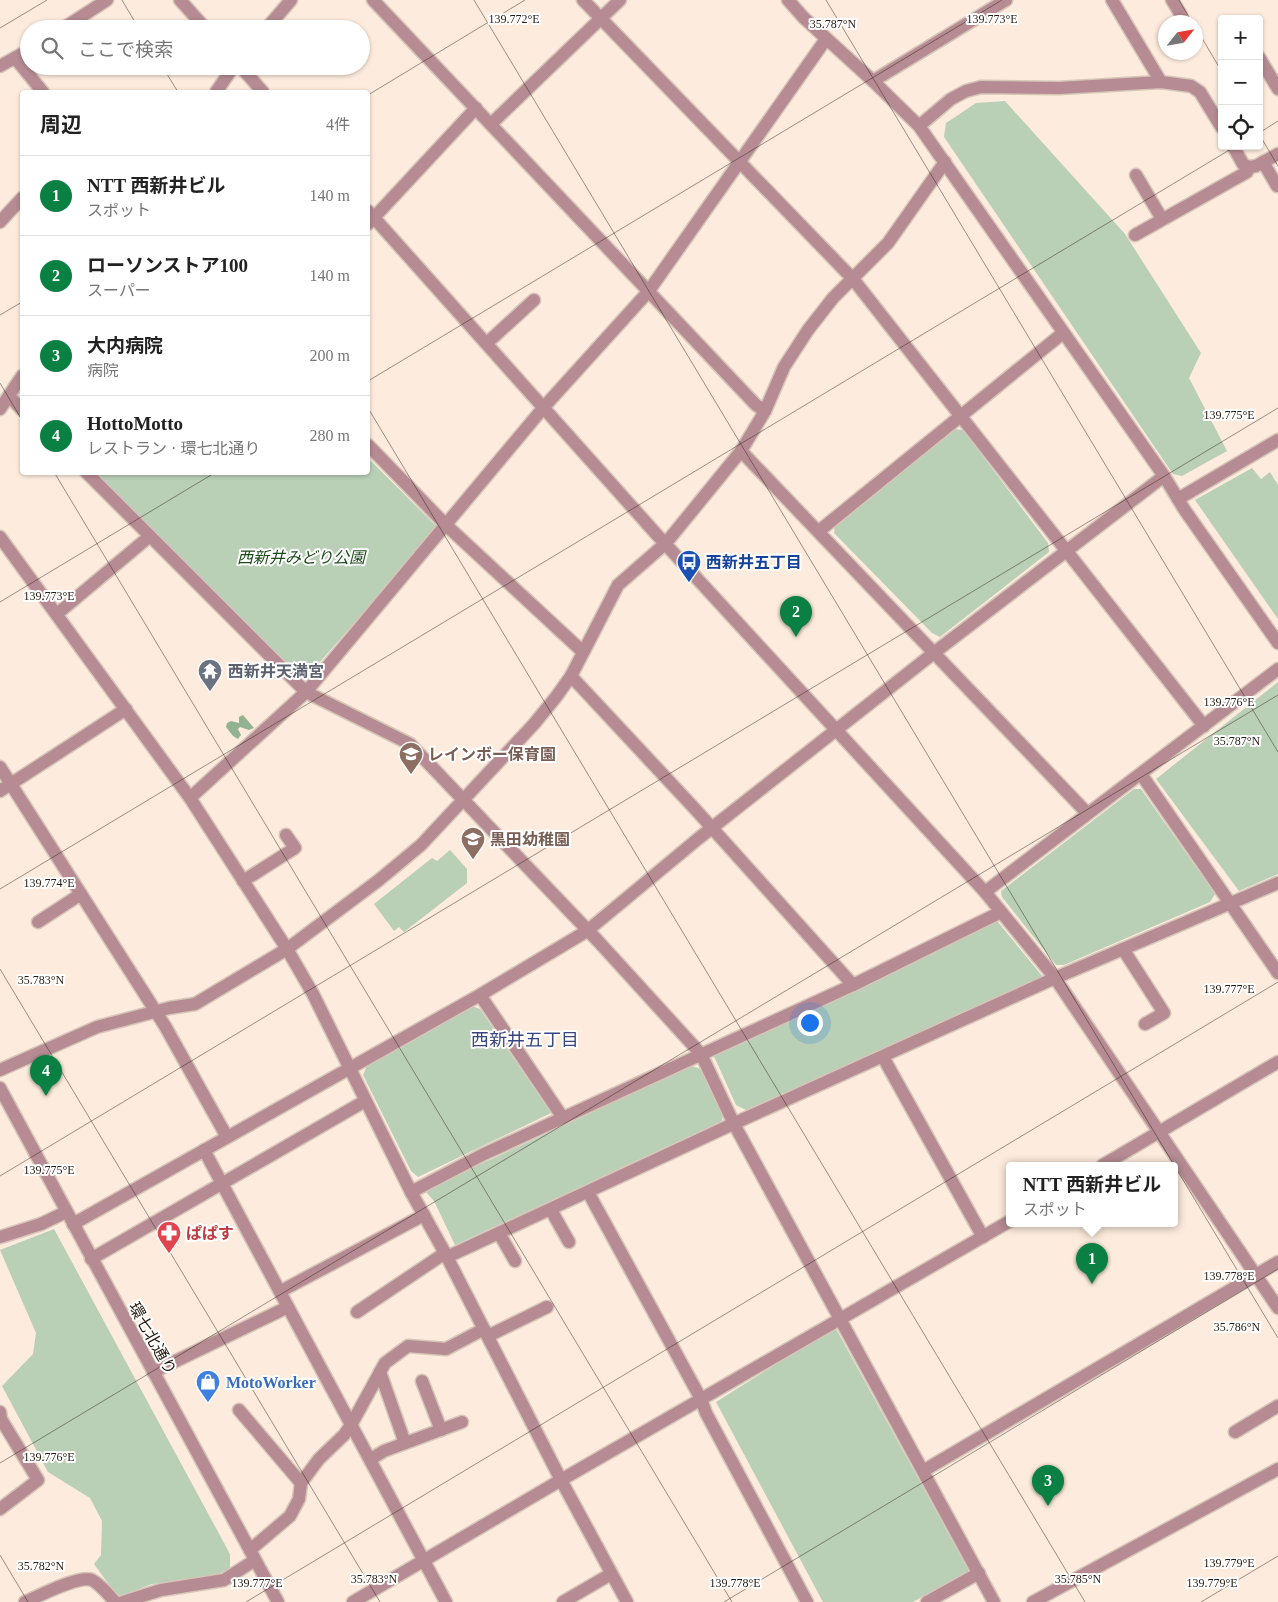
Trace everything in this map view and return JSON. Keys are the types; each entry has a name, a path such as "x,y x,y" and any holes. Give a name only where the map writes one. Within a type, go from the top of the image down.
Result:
{"street":[{"path":"76,20 107,0"},
{"path":"180,0 198,20"},
{"path":"274,20 291,0"},
{"path":"373,0 648,292 756,405 765,411"},
{"path":"583,0 853,279 1204,726"},
{"path":"491,124 620,0"},
{"path":"788,0 804,18 919,126 1164,476 1278,643"},
{"path":"873,81 992,4 1006,0"},
{"path":"1112,0 1161,82"},
{"path":"1172,0 1181,15"},
{"path":"190,798 306,692 544,407 648,292 826,39"},
{"path":"0,66 20,55"},
{"path":"15,58 20,64"},
{"path":"1261,60 1278,89"},
{"path":"29,75 41,90"},
{"path":"217,90 228,75"},
{"path":"248,75 261,90"},
{"path":"919,126 952,99 966,91 981,87 1059,88 1161,82 1191,86 1200,92 1218,121"},
{"path":"370,216 476,108"},
{"path":"1235,150 1243,164 1256,165 1277,186"},
{"path":"1135,236 1278,154"},
{"path":"0,1070 97,1027 196,1004 286,949 379,880 421,845 534,724 571,676 618,585 666,543 741,451 765,411 784,367 808,330 833,298 888,243 945,162"},
{"path":"1136,175 1162,219"},
{"path":"0,222 20,200"},
{"path":"370,218 487,343 666,543 985,892 1055,978 1278,1308"},
{"path":"487,343 534,300"},
{"path":"819,531 1063,333"},
{"path":"0,409 20,379"},
{"path":"9,396 20,408"},
{"path":"1178,499 1278,440"},
{"path":"370,447 446,526 583,652"},
{"path":"741,451 1087,813"},
{"path":"89,475 306,692 410,744 701,1054 734,1124 994,1602"},
{"path":"73,1224 480,995 587,931 712,828 935,652 1164,476"},
{"path":"57,614 150,536"},
{"path":"0,537 190,798 313,994 411,1192 446,1255 561,1480 626,1602"},
{"path":"985,892 1278,669"},
{"path":"571,676 712,828 853,985"},
{"path":"0,791 126,709"},
{"path":"0,767 168,1030 227,1137"},
{"path":"1141,774 1278,973"},
{"path":"243,881 295,848 286,835"},
{"path":"357,1312 446,1255 551,1210 734,1124 1055,978 1278,883"},
{"path":"38,922 81,894"},
{"path":"411,1192 484,1154 853,985 1001,912"},
{"path":"1123,949 1164,1013 1144,1024"},
{"path":"480,995 563,1118"},
{"path":"883,1057 983,1237"},
{"path":"1108,1162 1278,1062"},
{"name":"環七北通り","path":"0,1088 278,1602"},
{"path":"92,1259 365,1101"},
{"path":"204,1150 446,1602"},
{"path":"588,1192 701,1399 706,1413 807,1602"},
{"path":"551,1210 569,1242"},
{"path":"0,1237 41,1224 66,1212"},
{"path":"280,1291 424,1215"},
{"path":"353,1602 1006,1223"},
{"path":"499,1233 515,1261"},
{"path":"923,1471 1278,1262"},
{"path":"153,1372 288,1307"},
{"path":"123,1602 161,1590 224,1580 253,1555 290,1516 299,1499 302,1483 319,1459 344,1435 351,1425 385,1363 408,1346 446,1349 547,1307"},
{"path":"380,1372 405,1443"},
{"path":"422,1381 441,1430"},
{"path":"1235,1432 1278,1406"},
{"path":"239,1410 302,1483"},
{"path":"0,1417 38,1480 0,1509"},
{"path":"371,1459 384,1451 462,1422"},
{"path":"1033,1602 1278,1469"},
{"path":"927,1602 979,1573"},
{"path":"564,1602 611,1574"},
{"path":"25,1602 77,1580 90,1580 103,1589 115,1602"}],"green space":[{"path":"1005,101 1125,234 1201,353 1189,378 1227,451 1182,476 1173,474 944,137 946,123 976,103"},
{"path":"953,429 963,430 1048,543 1049,552 940,637 932,633 834,533 835,525"},
{"name":"西新井みどり公園","path":"370,460 438,528 304,680 98,475 370,475"},
{"path":"1252,468 1261,479 1270,472 1278,485 1278,619 1195,500"},
{"path":"1278,682 1278,874 1239,891 1156,779"},
{"path":"243,715 254,728 249,730 240,727 238,729 241,735 238,739 226,727 227,723 231,721 239,723 239,717"},
{"path":"1134,789 1141,789 1215,894 1210,902 1064,965 1056,965 1002,897 1001,891"},
{"path":"450,850 467,869 467,883 404,932 399,927 394,931 374,904 432,858 437,861"},
{"path":"997,921 1043,977 746,1110 736,1105 713,1054"},
{"path":"472,1006 480,1009 551,1113 418,1177 411,1171 363,1075 367,1066"},
{"path":"692,1066 701,1069 723,1112 722,1121 455,1245 434,1201 426,1192 427,1189"},
{"path":"54,1229 230,1554 230,1569 201,1581 152,1584 118,1597 94,1564 101,1555 102,1521 90,1498 48,1472 2,1386 33,1354 36,1333 0,1250"},
{"path":"835,1327 969,1571 913,1602 823,1602 716,1402"}],"place":[{"name":"西新井五丁目","path":"689,583"},
{"name":"ローソンストア100","path":"796,637"},
{"name":"西新井天満宮","path":"210,692"},
{"name":"レインボー保育園","path":"411,775"},
{"name":"黒田幼稚園","path":"473,860"},
{"name":"HottoMotto","path":"46,1096"},
{"name":"ぱぱす","path":"169,1254"},
{"name":"NTT 西新井ビル","path":"1092,1284"},
{"name":"MotoWorker","path":"208,1403"},
{"name":"大内病院","path":"1048,1506"}],"district":[{"name":"西新井五丁目","path":"525,1040"}]}
